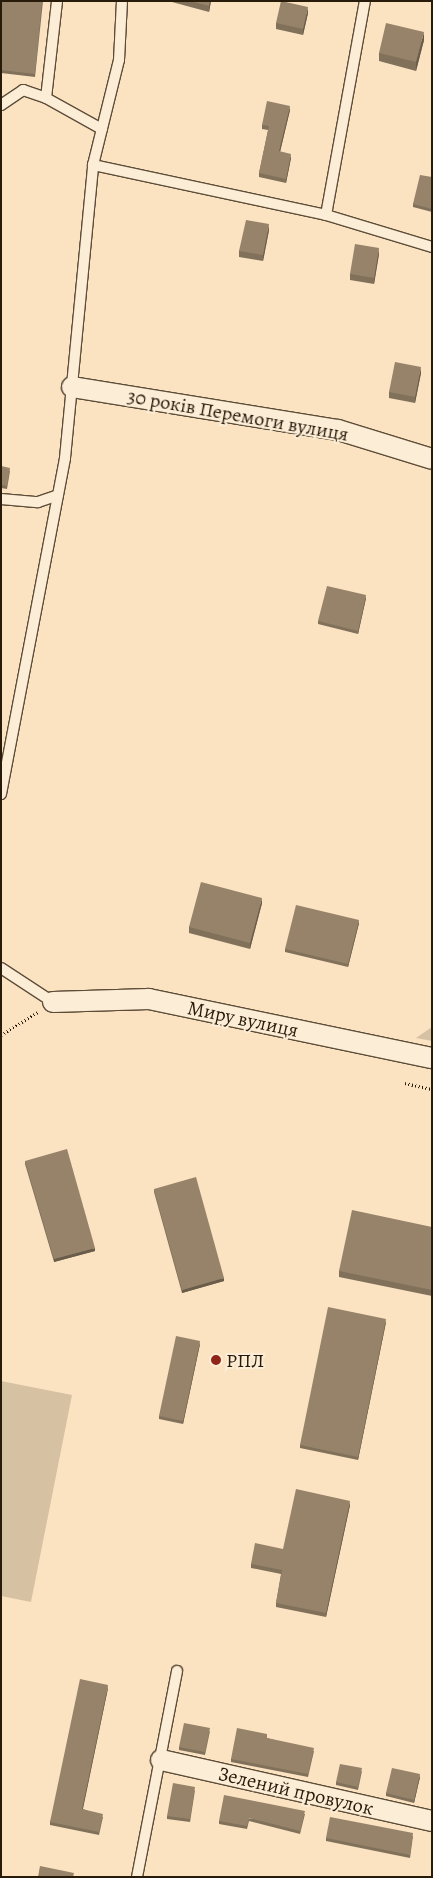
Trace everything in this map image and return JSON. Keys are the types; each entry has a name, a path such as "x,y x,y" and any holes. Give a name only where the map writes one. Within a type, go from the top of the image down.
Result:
{"street":[{"name":"30 років Перемоги вулиця","path":"72,387 338,430 432,459"},
{"name":"Миру вулиця","path":"53,1002 149,999 432,1058"},
{"name":"Зелений провулок","path":"160,1760 432,1821"}],"lane":[{"path":"46,98 57,1"},
{"path":"1,794 58,495 72,387 93,165 119,60 122,1"},
{"path":"326,215 365,1"},
{"path":"1,105 23,90 46,98 102,129"},
{"path":"93,165 326,215 432,247"},
{"path":"1,499 38,502 58,495"},
{"path":"1,968 53,1002"},
{"path":"137,1877 177,1671"}],"path":[{"path":"1,1035 53,1002"},
{"path":"405,1083 432,1089"}],"shaded area":[{"path":"432,1027 432,1041 416,1038"},
{"path":"1,1381 72,1395 31,1602 1,1596"}],"building":[{"path":"1,1 42,1 35,74 1,70"},
{"path":"190,1 210,1 209,6"},
{"path":"281,1 308,7 303,29 276,23"},
{"path":"386,23 424,32 416,62 379,53"},
{"path":"267,101 290,106 279,151 291,154 286,179 259,173 269,126 262,125"},
{"path":"420,175 432,177 432,209 413,204"},
{"path":"246,220 269,224 263,255 239,251"},
{"path":"355,244 379,248 374,278 350,274"},
{"path":"395,362 421,367 415,397 389,392"},
{"path":"1,466 10,468 7,486 1,485"},
{"path":"327,586 366,595 358,631 318,621"},
{"path":"201,882 262,898 250,943 189,927"},
{"path":"296,905 359,920 348,964 285,949"},
{"path":"67,1149 95,1248 54,1259 25,1161"},
{"path":"196,1177 224,1278 182,1290 154,1189"},
{"path":"352,1210 432,1227 432,1290 339,1271"},
{"path":"328,1307 386,1319 358,1457 300,1445"},
{"path":"176,1336 200,1341 183,1421 159,1416"},
{"path":"296,1489 350,1501 326,1613 276,1603 282,1570 251,1564 255,1543 283,1549"},
{"path":"80,1679 108,1685 82,1809 103,1814 99,1832 50,1822"},
{"path":"184,1723 210,1728 205,1752 179,1747"},
{"path":"237,1728 267,1734 267,1738 314,1748 308,1774 231,1759"},
{"path":"340,1764 362,1768 358,1787 336,1782"},
{"path":"392,1768 420,1774 414,1800 386,1793"},
{"path":"173,1783 195,1787 190,1819 167,1816"},
{"path":"224,1795 305,1811 300,1831 249,1818 247,1826 219,1821"},
{"path":"330,1817 413,1833 410,1855 326,1838"},
{"path":"40,1866 74,1873 73,1877 38,1877"}],"place":[{"name":"РПЛ","path":"216,1360"}]}
